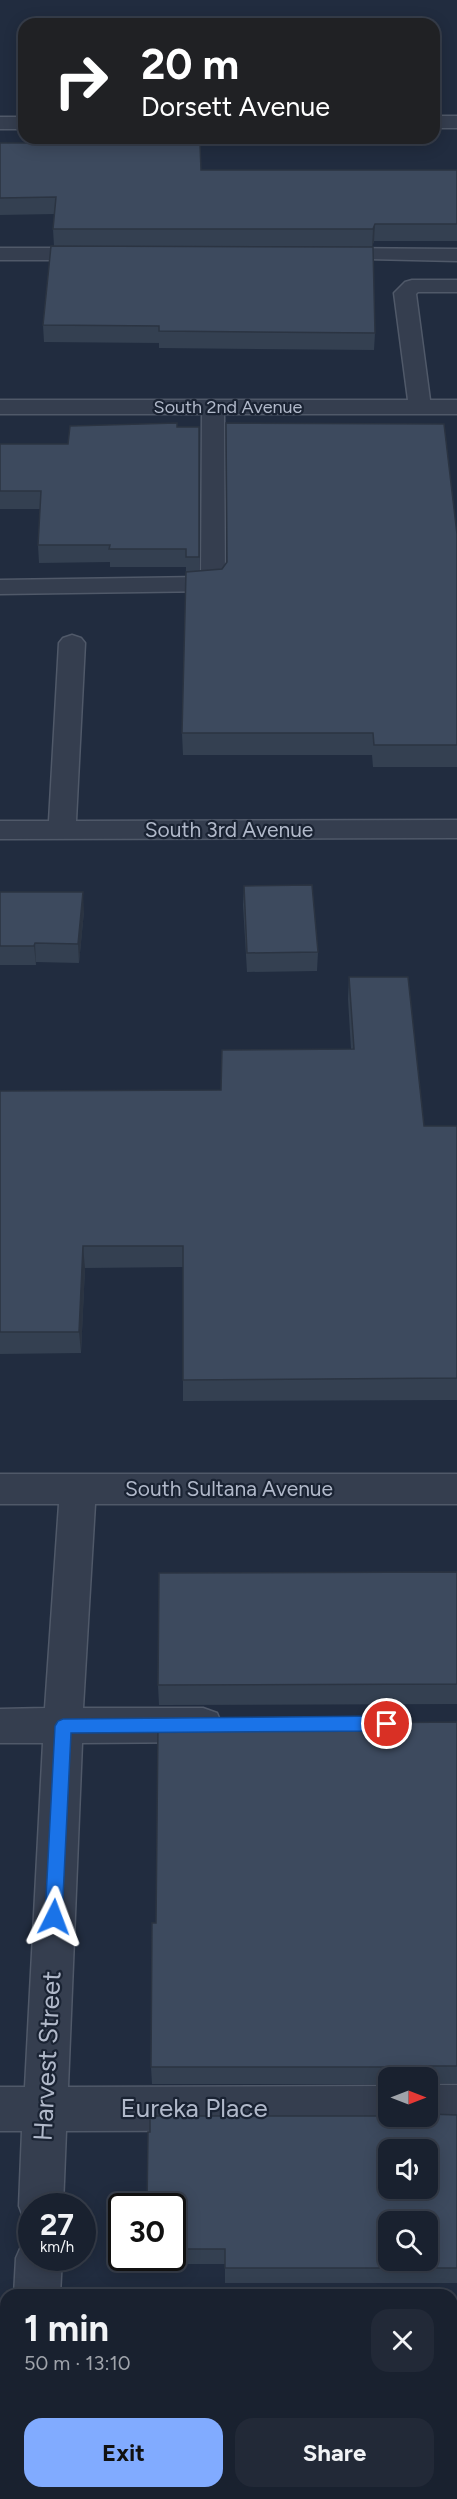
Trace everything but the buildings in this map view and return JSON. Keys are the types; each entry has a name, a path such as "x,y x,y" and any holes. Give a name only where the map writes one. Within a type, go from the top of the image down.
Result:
{"street":[{"path":"440,123 457,122"},
{"path":"0,123 18,123"},
{"path":"0,254 117,254"},
{"path":"305,254 457,255"},
{"path":"420,407 405,293 412,286 457,286"},
{"name":"South 2nd Avenue","path":"0,407 457,407"},
{"path":"0,587 213,584 213,407"},
{"path":"62,830 72,643"},
{"name":"South 3rd Avenue","path":"0,830 457,829"},
{"name":"South Sultana Avenue","path":"0,1489 457,1489"},
{"name":"Harvest Street","path":"41,2193 63,1726 78,1489"},
{"path":"0,1726 242,1725"},
{"path":"438,2108 457,2107"},
{"name":"Eureka Place","path":"0,2109 378,2108"},
{"path":"37,2289 38,2271"}],"route":[{"path":"54,1917 63,1726 387,1724"}]}
